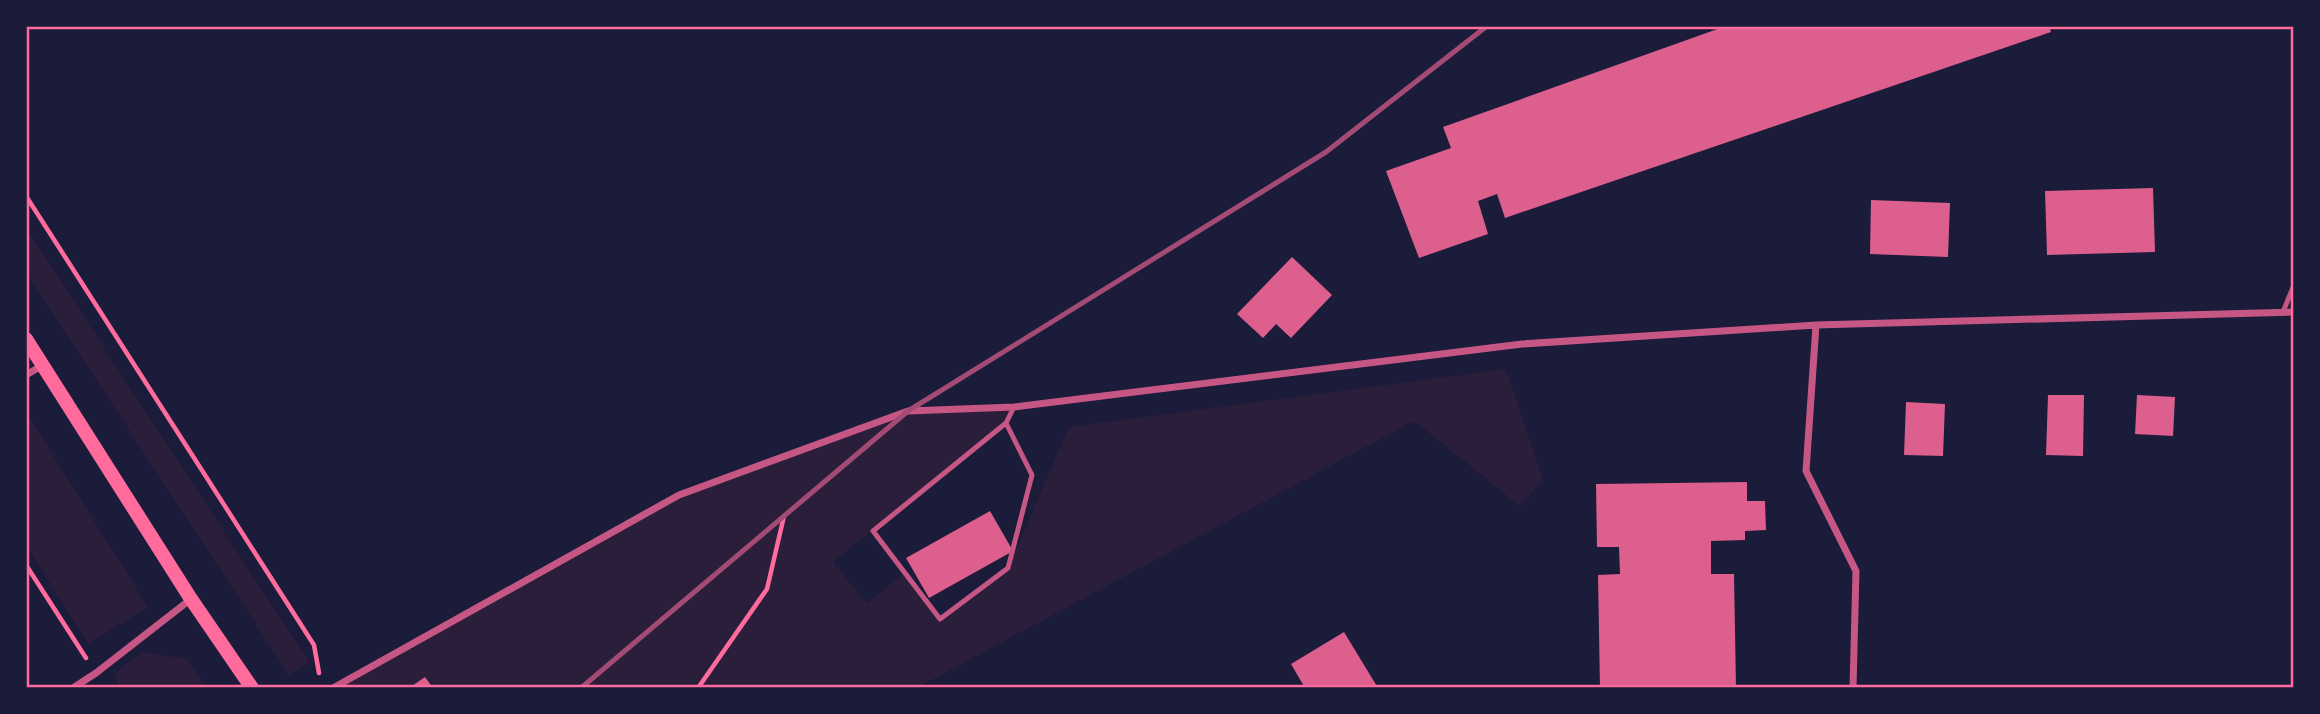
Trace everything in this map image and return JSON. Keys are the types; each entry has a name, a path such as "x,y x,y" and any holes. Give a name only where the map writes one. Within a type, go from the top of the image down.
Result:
{"main road":[{"path":"26,339 191,599 252,688"}],"street":[{"path":"332,688 679,495 908,411 1014,407 1522,344 1816,325 2294,312"},
{"path":"1816,325 1806,471 1856,571 1853,688"},
{"path":"26,375 43,365"},
{"path":"74,688 191,599"}],"lane":[{"path":"2283,312 2294,285"},
{"path":"1006,423 1031,475 1008,568 940,619 873,531 1006,423 1014,407"}],"path":[{"path":"26,196 314,645 320,677"},
{"path":"698,688 766,589 784,516"},
{"path":"26,565 96,673"}],"shaded area":[{"path":"26,228 309,662 289,675 26,272"},
{"path":"1506,369 1543,480 1520,506 1414,421 917,688 333,688 679,495 908,411 1014,407 1006,423 833,562 867,603 905,573 940,619 1008,568 1069,427"},
{"path":"26,412 148,607 88,644 26,545"},
{"path":"142,652 187,659 206,688 120,688 114,674"}],"building":[{"path":"1726,26 2049,26 2051,32 1505,218 1497,194 1478,201 1488,234 1419,258 1386,171 1451,148 1443,127"},
{"path":"2153,188 2155,252 2047,255 2045,191"},
{"path":"1871,200 1950,203 1948,257 1870,254"},
{"path":"1292,257 1332,295 1291,338 1276,324 1263,338 1237,314"},
{"path":"2048,395 2084,395 2083,456 2046,455"},
{"path":"2137,395 2175,397 2173,436 2135,434"},
{"path":"1906,402 1945,404 1943,456 1904,455"},
{"path":"1747,482 1747,501 1765,501 1766,530 1745,531 1745,540 1711,541 1711,574 1734,574 1736,688 1600,688 1598,575 1620,574 1619,547 1597,547 1596,484"},
{"path":"990,511 1013,551 929,598 906,558"},
{"path":"1344,632 1378,688 1305,688 1291,664"},
{"path":"425,677 433,688 409,688"}],"railway":[{"path":"581,688 908,411 1326,152 1487,26"}]}
